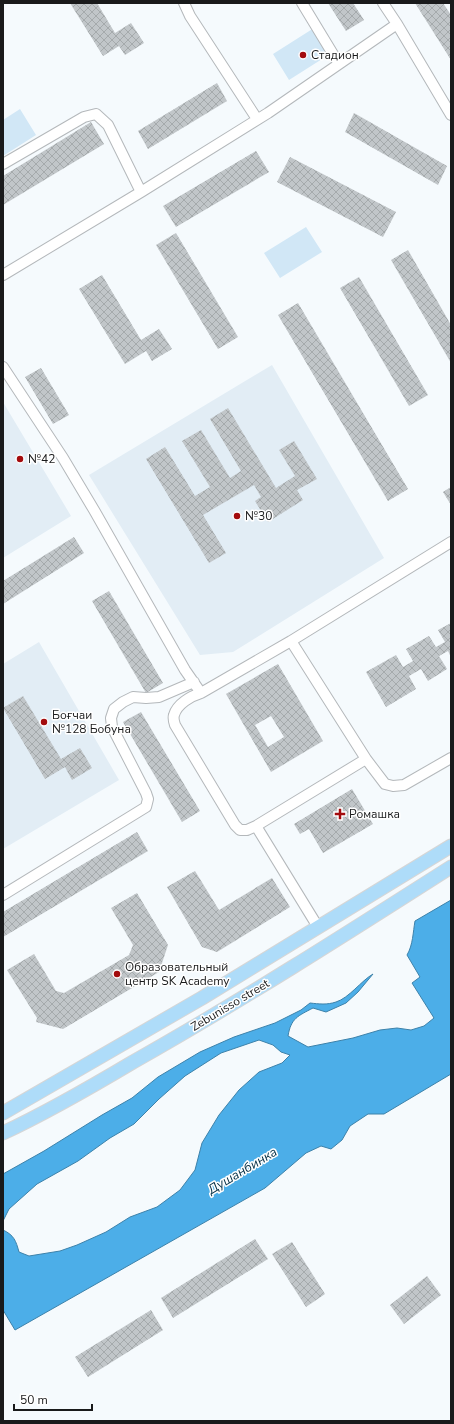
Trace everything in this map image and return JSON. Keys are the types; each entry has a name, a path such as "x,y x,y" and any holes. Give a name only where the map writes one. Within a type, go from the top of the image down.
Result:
{"main road":[{"path":"3,1113 202,998 451,846"},
{"name":"Zebunisso street","path":"3,1133 67,1100 180,1036 356,928 451,867"}],"street":[{"path":"184,3 190,16 257,119"},
{"path":"302,3 339,64"},
{"path":"382,3 397,24 451,115"},
{"path":"3,275 141,192 257,119 397,24"},
{"path":"3,164 84,117 96,114 108,125 141,192"},
{"path":"3,366 63,458 201,693"},
{"path":"366,760 256,826 244,831 240,830 235,825 175,725 174,716 178,708 192,696 201,693 291,641 451,542"},
{"path":"291,641 366,760 385,784 393,786 404,785 451,758"},
{"path":"3,895 146,807 148,800 146,793 112,727 111,718 114,709 133,697 159,697 194,682"},
{"path":"256,826 318,928"}],"shaded area":[{"path":"314,28 330,54 289,80 273,54"},
{"path":"20,109 36,135 3,156 3,120"},
{"path":"306,227 322,252 280,278 264,253"},
{"name":"№30","path":"272,365 384,558 233,652 200,655 89,475"},
{"name":"№42","path":"3,402 71,516 3,558"},
{"name":"Боғчаи №128 Бобуна","path":"39,642 119,780 3,849 3,664"}],"water":[{"name":"Душанбинка","path":"451,900 451,1074 384,1114 368,1114 350,1126 342,1140 331,1149 321,1146 306,1153 265,1188 15,1330 3,1310 3,1230 10,1234 14,1239 19,1252 29,1256 60,1251 77,1245 106,1232 130,1217 157,1207 180,1190 195,1170 202,1143 219,1115 239,1090 259,1072 282,1063 290,1055 281,1052 273,1045 259,1040 221,1053 185,1076 134,1124 110,1138 78,1161 37,1184 9,1209 3,1221 3,1174 132,1098 158,1077 200,1052 234,1037 275,1023 301,1010 310,1003 326,1004 341,1000 373,974 358,992 346,1003 326,1012 313,1008 296,1018 291,1025 288,1036 308,1047 353,1038 380,1030 397,1028 411,1030 424,1026 434,1018 412,983 420,977 407,955 412,943 415,921"}],"building":[{"path":"70,3 97,3 115,33 131,23 144,43 125,55 119,46 103,56"},
{"path":"328,3 353,3 364,20 346,31"},
{"path":"415,3 443,3 451,15 451,60"},
{"path":"217,83 227,101 148,149 138,131"},
{"path":"354,113 447,166 438,185 345,132"},
{"path":"91,122 104,144 3,205 3,176"},
{"path":"256,151 269,172 176,227 163,206"},
{"path":"290,157 396,212 383,237 277,182"},
{"path":"176,233 238,337 218,349 156,245"},
{"path":"408,250 451,325 451,363 391,260"},
{"path":"102,275 141,340 159,329 172,349 152,361 146,351 125,364 79,289"},
{"path":"359,277 428,395 409,406 340,288"},
{"path":"298,303 408,489 388,501 278,315"},
{"path":"41,368 69,415 53,424 25,377"},
{"path":"228,408 276,488 295,476 279,450 294,441 317,479 297,490 303,500 268,522 255,501 261,497 254,485 203,515 226,553 209,563 146,459 165,447 195,496 210,487 182,441 201,430 230,478 241,471 210,419"},
{"path":"451,487 451,505 443,492"},
{"path":"74,537 84,553 3,604 3,581"},
{"path":"109,591 163,683 146,693 92,601"},
{"path":"451,623 451,657 448,651 439,656 447,669 428,681 421,669 409,676 416,689 386,707 366,672 396,655 403,667 413,661 406,649 429,636 436,647 445,642 438,630"},
{"path":"278,664 323,741 271,772 226,694","holes":["271,716 284,737 268,747 255,725"]},
{"path":"23,696 61,759 80,748 92,768 72,780 65,767 45,779 3,708"},
{"path":"141,712 200,811 182,822 123,722"},
{"path":"352,789 373,824 323,853 309,829 300,834 294,824"},
{"path":"137,832 148,851 3,937 3,912"},
{"path":"195,871 219,910 272,878 290,907 217,952 202,947 167,887"},
{"path":"137,893 168,945 159,972 63,1029 36,1022 37,1018 7,970 34,954 56,991 64,993 129,955 133,945 111,908"},
{"path":"255,1239 268,1259 173,1318 161,1298"},
{"path":"292,1242 325,1294 306,1307 272,1254"},
{"path":"427,1276 441,1295 404,1324 390,1305"},
{"path":"151,1310 163,1330 88,1377 75,1357"}],"place":[{"name":"Стадион","path":"303,55"},
{"name":"№42","path":"20,459"},
{"name":"№30","path":"237,516"},
{"name":"Боғчаи №128 Бобуна","path":"44,722"},
{"name":"Ромашка","path":"340,814"},
{"name":"Образовательный центр SK Academy","path":"117,974"}]}
